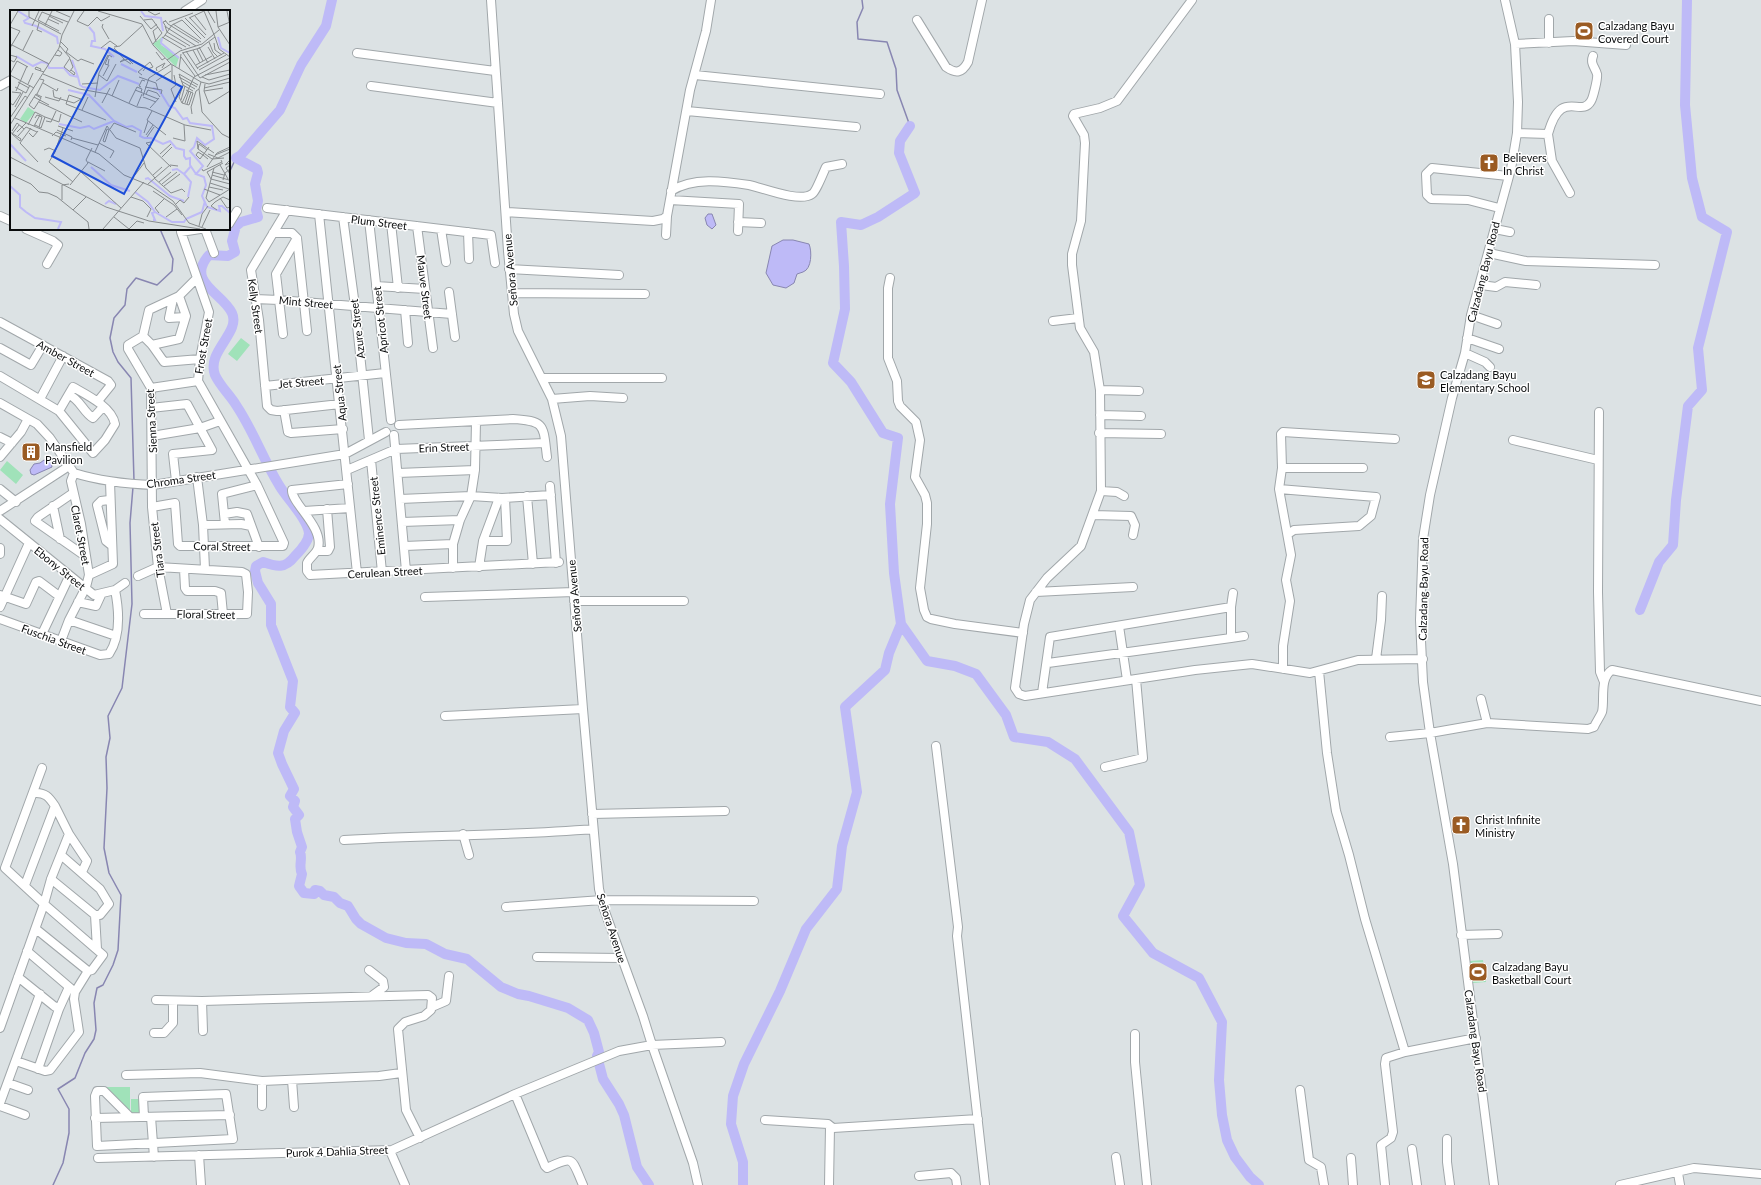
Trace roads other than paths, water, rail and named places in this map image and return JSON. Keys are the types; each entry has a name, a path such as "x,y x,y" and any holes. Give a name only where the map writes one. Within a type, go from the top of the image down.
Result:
{"street":[{"path":"186,10 202,0"},
{"name":"Señora Avenue","path":"491,0 509,269 514,314 518,331 552,399 561,436 582,709 599,889 621,958 644,1016 652,1045 693,1163 698,1185"},
{"path":"666,235 671,191 690,90 695,75 711,0"},
{"path":"917,20 946,67 953,71 960,72 964,69 968,62 982,0"},
{"path":"1192,0 1117,101 1074,114 1073,116 1084,135 1085,143 1080,221 1072,254 1078,318 1082,333 1094,352 1100,390 1099,433 1101,491 1081,546 1048,578 1030,600 1024,624 1015,688 1019,694 1025,696 1252,664 1301,673 1319,671 1358,660 1422,659"},
{"name":"Calzadang Bayu Road","path":"1494,1185 1453,864 1430,733 1423,682 1420,620 1423,539 1430,495 1465,353 1471,315 1489,254 1517,133 1518,102 1515,44 1505,0"},
{"path":"1549,19 1549,43"},
{"path":"1515,44 1573,41 1626,45"},
{"path":"357,53 495,71"},
{"path":"1570,193 1552,161 1548,134 1558,109 1562,107 1586,106 1590,103 1597,77 1592,63 1593,56"},
{"path":"695,75 880,94"},
{"path":"0,86 10,81"},
{"path":"371,86 498,103"},
{"path":"687,111 856,127"},
{"path":"1517,133 1548,134"},
{"path":"671,191 681,185 695,181 749,185 782,194 807,197 814,194 826,167 842,164"},
{"path":"1499,208 1468,200 1431,199 1427,194 1426,174 1432,168 1508,176"},
{"path":"670,200 739,204 738,231"},
{"name":"Plum Street","path":"267,208 491,235 494,263"},
{"name":"Kelly Street","path":"284,410 270,410 267,406 251,270 287,210"},
{"path":"230,222 237,211"},
{"path":"506,212 653,221 663,219 667,216"},
{"name":"Aqua Street","path":"319,214 346,454 357,573"},
{"path":"0,216 10,221"},
{"name":"Azure Street","path":"343,218 355,306 369,440"},
{"name":"Apricot Street","path":"369,220 391,420"},
{"path":"738,222 761,223"},
{"path":"391,223 398,288"},
{"name":"Mauve Street","path":"417,226 433,348"},
{"path":"441,229 446,262"},
{"path":"1494,229 1510,232"},
{"path":"28,230 53,241 58,245 47,264"},
{"name":"Frost Street","path":"194,230 182,232 209,312 200,359 198,381 220,421 250,469 275,523"},
{"path":"205,230 214,253"},
{"path":"468,232 469,259"},
{"path":"273,233 292,233 297,238 307,331"},
{"path":"283,334 276,274 297,238"},
{"path":"1489,254 1526,261 1655,265"},
{"path":"509,269 619,274"},
{"path":"198,278 176,297 149,310 143,336 152,345 164,362 200,359"},
{"path":"890,278 888,288 887,351 897,381 898,401 900,406 912,417 919,429 920,440 915,477 925,495 927,502 927,524 920,588 924,610 927,616 931,618 954,624 1023,633"},
{"path":"1481,285 1496,287 1504,282 1536,285"},
{"path":"376,286 425,289"},
{"path":"449,292 455,337"},
{"path":"512,293 645,294"},
{"path":"176,297 169,318 185,317"},
{"path":"152,345 178,339 185,317 176,297"},
{"name":"Mint Street","path":"255,299 452,314"},
{"path":"405,310 408,343"},
{"path":"1471,315 1496,324"},
{"path":"1053,321 1078,318"},
{"name":"Amber Street","path":"0,322 111,384 101,404"},
{"name":"Sienna Street","path":"143,336 128,345 128,349 152,388 151,408 153,485"},
{"path":"1467,338 1499,349"},
{"path":"0,348 31,365 43,345"},
{"path":"1465,353 1485,362 1490,367"},
{"path":"40,399 63,356"},
{"name":"Jet Street","path":"265,386 385,373"},
{"path":"0,376 59,411 93,453 105,440 115,424 114,420 101,404 73,387 59,411"},
{"path":"542,378 662,378"},
{"path":"152,388 198,381"},
{"path":"1100,390 1139,391"},
{"path":"69,395 76,399 87,414 93,418 101,404"},
{"path":"552,399 590,396 623,398"},
{"path":"0,403 37,424 45,432 72,469 0,511"},
{"path":"151,408 187,404 212,450 174,454 176,481"},
{"path":"340,404 284,410 286,428 288,432 291,433 343,430"},
{"path":"1599,412 1598,592 1600,672 1604,682"},
{"path":"1100,415 1141,416"},
{"path":"394,435 390,435 386,432 386,424 391,420 397,422 399,425 512,419 530,420 537,422 541,426 547,457"},
{"path":"0,457 21,432 28,420"},
{"path":"152,436 200,428 220,421"},
{"path":"453,568 453,544 460,520 471,496 476,470 476,422"},
{"path":"394,435 399,430 399,425"},
{"name":"Chroma Street","path":"72,469 110,482 153,485 273,464 346,454 386,432"},
{"path":"1283,669 1283,646 1290,601 1286,580 1291,555 1279,488 1282,468 1281,434 1283,432 1395,439"},
{"path":"1099,433 1161,434"},
{"path":"394,435 405,546 406,571"},
{"path":"0,436 12,443"},
{"path":"1513,440 1598,460"},
{"name":"Erin Street","path":"347,470 396,449 545,443"},
{"name":"Eminence Street","path":"371,460 382,572"},
{"path":"1282,468 1363,468"},
{"name":"Claret Street","path":"61,641 69,620 86,587 89,575 81,524 71,481 72,469"},
{"path":"398,473 476,470"},
{"path":"138,576 158,567 205,569 203,525 198,477"},
{"path":"89,575 113,566 109,500 110,482"},
{"path":"326,510 330,547 328,550 317,551 318,541 312,523 292,494 294,489 348,484"},
{"name":"Tiara Street","path":"153,485 152,507 158,567 167,614"},
{"path":"225,524 222,494 257,485"},
{"path":"1279,488 1376,497 1371,516 1360,526 1294,530 1288,534"},
{"path":"0,489 16,502"},
{"name":"Cerulean Street","path":"317,551 307,563 307,571 310,575 558,563 550,490 527,496"},
{"path":"1101,491 1118,492 1124,496"},
{"path":"73,493 35,521 85,556"},
{"path":"400,499 471,496 502,498 527,496 533,564"},
{"path":"479,567 483,541 502,498"},
{"path":"483,541 507,541 502,498"},
{"path":"109,500 101,501 97,505 106,541 111,545"},
{"name":"Coral Street","path":"152,507 176,503 178,545 259,547 283,546 284,544 275,523"},
{"path":"54,506 60,539"},
{"path":"304,511 350,508"},
{"path":"224,514 237,512 247,514 259,547"},
{"path":"1093,515 1131,516 1135,525 1133,535"},
{"name":"Ebony Street","path":"0,519 29,544 69,576 86,587 94,595 101,595"},
{"path":"402,522 460,520"},
{"path":"203,525 241,524 251,526"},
{"path":"0,607 2,596 29,544"},
{"path":"405,546 453,544"},
{"path":"0,548 0,554"},
{"path":"184,569 185,588 187,591 222,592 223,614"},
{"name":"Floral Street","path":"144,614 246,615 248,612 246,574 242,572 205,569"},
{"path":"42,634 69,576"},
{"path":"2,596 26,604 36,582 39,581 59,596"},
{"path":"78,602 96,606 101,595 115,590 125,583"},
{"path":"1036,592 1133,587"},
{"path":"69,620 116,636 118,622 115,590"},
{"path":"1231,638 1231,607 1233,593"},
{"path":"1376,659 1381,620 1382,596"},
{"path":"425,597 574,597 684,601"},
{"path":"1042,694 1048,663 1050,637 1231,607"},
{"name":"Fuschia Street","path":"0,619 100,655 109,654 113,649 116,636"},
{"path":"1105,767 1143,758 1131,680 1123,653 1118,626"},
{"path":"1048,663 1244,636"},
{"path":"1390,737 1430,733 1487,723 1580,729 1594,727 1601,714 1604,682 1609,672 1612,670 1761,701"},
{"path":"1319,671 1327,753 1336,812 1349,855 1367,926 1405,1052"},
{"path":"1481,699 1487,723"},
{"path":"445,716 582,709"},
{"path":"936,746 984,1185"},
{"path":"38,1069 59,1009 72,989 88,971 92,970 103,955 5,868 42,768"},
{"path":"34,793 40,792 48,795 55,806 87,861 82,872"},
{"path":"25,886 55,806"},
{"path":"592,814 726,811"},
{"path":"344,840 593,829"},
{"path":"0,1028 36,929 51,879 70,834"},
{"path":"463,834 468,855"},
{"path":"61,855 100,888 109,904 100,915 95,916"},
{"path":"51,879 95,916 97,949"},
{"path":"506,907 602,900 754,901"},
{"path":"36,929 88,971"},
{"path":"1461,935 1498,934"},
{"path":"16,1061 45,1072 50,1070 79,1032 72,989 27,951"},
{"path":"537,957 621,958"},
{"path":"369,970 383,981 384,987 372,996"},
{"path":"420,1138 406,1110 401,1073 398,1029 405,1022 424,1016 432,1008 446,1001 449,976"},
{"path":"18,977 59,1009"},
{"path":"24,1115 0,1104 40,994"},
{"path":"156,1000 202,1001 428,995 432,998 432,1008"},
{"path":"154,1033 164,1033 173,1023 173,1001"},
{"path":"202,1001 203,1031"},
{"path":"1135,1034 1136,1062 1147,1185"},
{"path":"1385,1185 1381,1145 1391,1138 1393,1132 1386,1061 1388,1057 1405,1052 1476,1038"},
{"name":"Purok 4 Dahlia Street","path":"98,1158 392,1150 515,1094 620,1051 652,1045 721,1042"},
{"path":"126,1075 200,1073 262,1081 379,1076 401,1073"},
{"path":"292,1080 294,1106"},
{"path":"262,1081 262,1106"},
{"path":"8,1083 28,1090"},
{"path":"1300,1090 1309,1160 1321,1167 1324,1185"},
{"path":"130,1117 104,1091 95,1093 97,1146 153,1142 233,1139 226,1094 143,1097 153,1142 154,1157"},
{"path":"515,1094 545,1166 547,1168 566,1159 569,1160 573,1163 583,1185"},
{"path":"95,1118 230,1115"},
{"path":"765,1120 802,1121 828,1124 833,1128 978,1120"},
{"path":"829,1185 830,1126"},
{"path":"1447,1139 1447,1162 1450,1185"},
{"path":"1412,1149 1417,1185"},
{"path":"392,1150 391,1153 405,1185"},
{"path":"199,1155 201,1185"},
{"path":"1116,1157 1120,1185"},
{"path":"1351,1158 1353,1185"},
{"path":"1620,1185 1702,1168 1761,1174"},
{"path":"919,1176 951,1172 956,1178 957,1185"},
{"path":"1678,1173 1680,1185"}],"waterway":[{"path":"236,158 241,155 280,110 301,65 326,26 332,0"},
{"path":"862,0 863,8 857,22 858,39 887,42 896,69 897,90 910,126"},
{"path":"1640,610 1659,562 1673,545 1676,500 1688,406 1702,390 1698,348 1727,232 1702,217 1692,178 1685,105 1687,0"},
{"path":"743,1185 743,1162 731,1124 733,1096 744,1064 780,991 806,929 837,889 842,846 857,792 845,707 885,670 889,653 901,624 894,573 890,504 898,438 883,433 851,382 833,363 845,309 841,222 861,225 878,217 915,193 899,153 900,141 910,126"},
{"path":"230,171 236,158"},
{"path":"236,158 257,169 258,173 255,184 258,201 256,210 258,217 241,222 236,226 232,241 235,252 228,256 209,255 203,264 201,273 203,280 208,287 232,313 233,320 232,328 215,358 215,375 234,401 253,434 273,475 305,521 309,533 308,539 304,546 288,563 277,566 263,562 256,566 255,571 258,583 271,604 271,625 293,681 290,707 295,713 284,731 278,753 294,789 290,796 295,801 293,807 299,815 295,819 297,832 302,847 300,852 300,869 302,874 299,886 304,893 314,894 315,890 320,891 324,895 334,897 340,903 348,906 361,924 386,938 406,943 426,944 445,954 467,959 501,987 518,994 568,1008 588,1020 594,1033 599,1052 597,1056 603,1079 619,1104 624,1115 637,1167 649,1185"},
{"path":"134,481 131,378 118,362 113,352 110,338 114,318 125,305 127,289 136,278 157,285 172,271 173,259 160,230"},
{"path":"53,1185 63,1163 69,1133 69,1109 58,1089 75,1078 85,1053 94,1039 96,1030 94,1003 97,988 103,985 113,965 118,950 121,895 109,873 104,848 107,788 106,757 110,738 108,716 122,688 132,604 130,523 133,487"},
{"path":"901,624 927,661 955,666 976,674 1006,715 1014,737 1048,742 1075,759 1129,832 1140,885 1123,916 1153,953 1199,978 1222,1022 1219,1080 1222,1115 1227,1140 1235,1157 1250,1177 1259,1185"}],"place":[{"name":"Calzadang Bayu Covered Court","path":"1584,31"},
{"name":"Believers In Christ","path":"1489,163"},
{"name":"Calzadang Bayu Elementary School","path":"1426,380"},
{"name":"Mansfield Pavilion","path":"31,452"},
{"name":"Christ Infinite Ministry","path":"1461,825"},
{"name":"Calzadang Bayu Basketball Court","path":"1478,972"}]}
